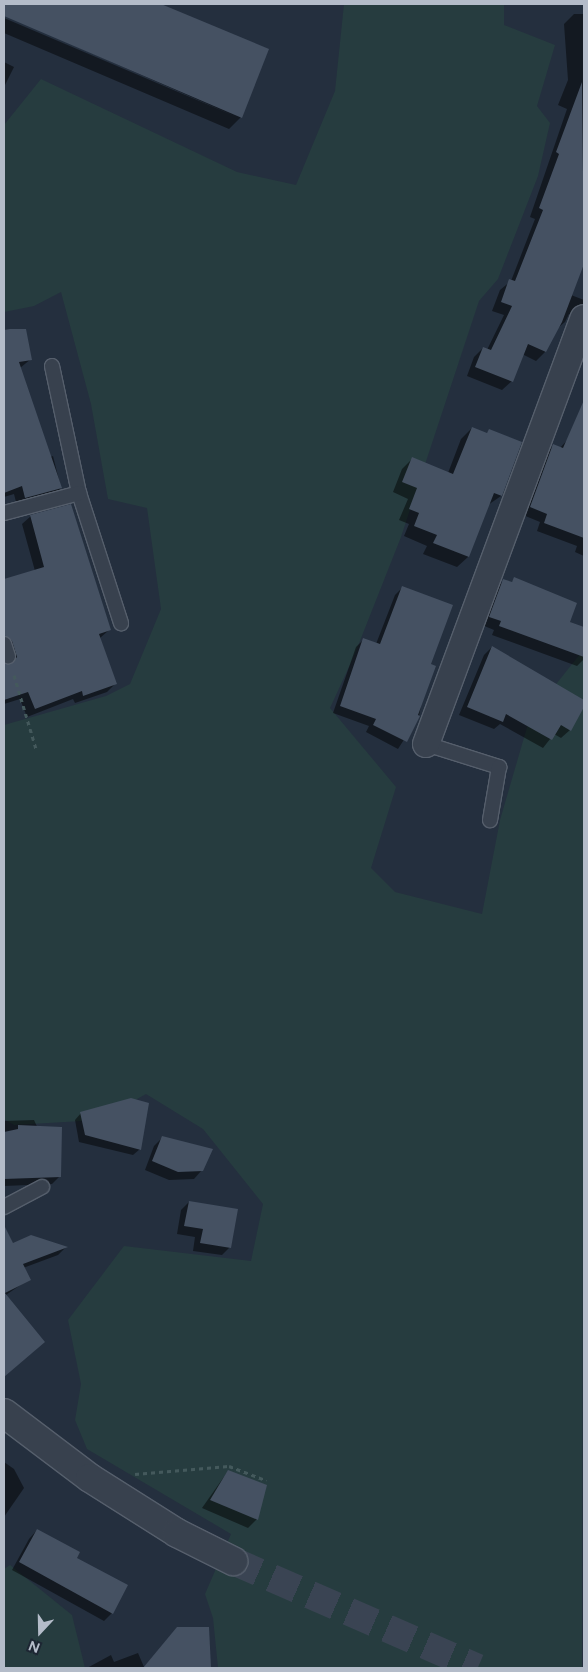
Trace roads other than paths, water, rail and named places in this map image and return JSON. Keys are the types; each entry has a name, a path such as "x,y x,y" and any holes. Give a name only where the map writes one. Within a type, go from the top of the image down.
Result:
{"street":[{"path":"426,744 584,318"},
{"path":"4,1413 90,1478 177,1533 233,1561"}],"lane":[{"path":"52,366 79,493 121,623"},
{"path":"4,513 79,493"},
{"path":"426,744 499,767 490,820"},
{"path":"4,1207 42,1187"}],"tunnel":[{"path":"233,1561 478,1668"}]}
